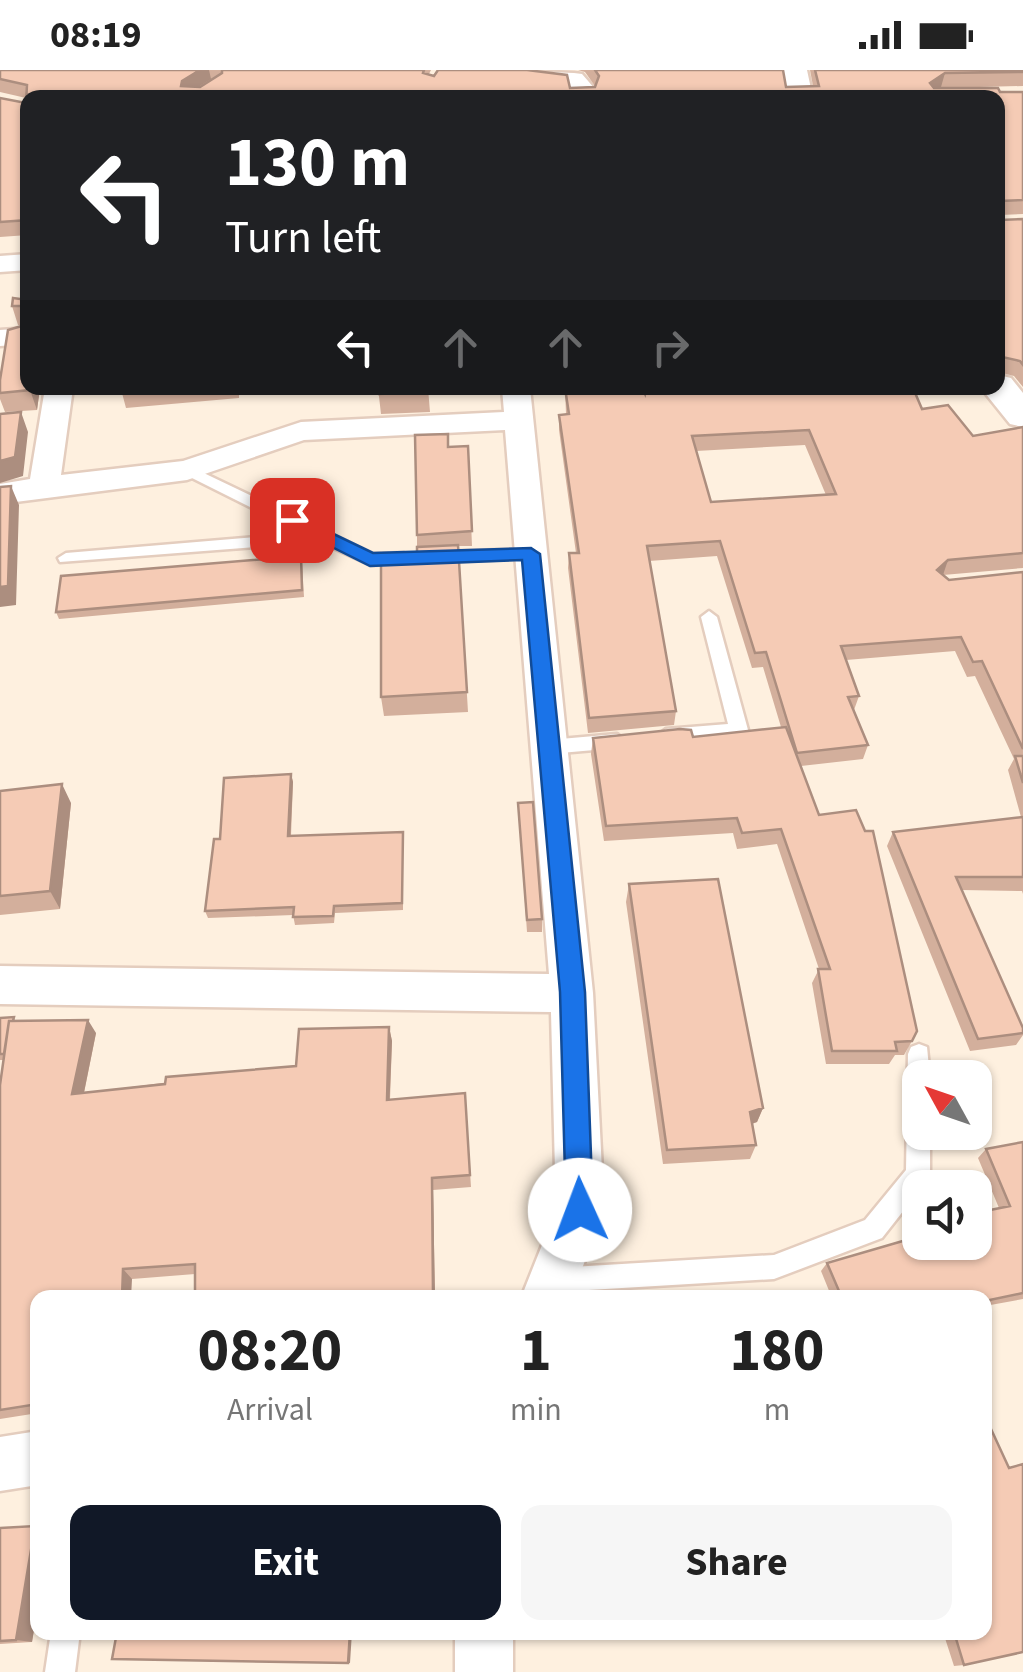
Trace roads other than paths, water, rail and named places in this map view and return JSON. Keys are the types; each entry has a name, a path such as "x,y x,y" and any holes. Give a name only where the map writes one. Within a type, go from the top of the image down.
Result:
{"street":[{"path":"492,70 574,79 584,90"},
{"path":"1005,394 1023,416"},
{"path":"44,487 58,395"},
{"path":"0,494 187,470 301,431 517,404 572,992 580,1210 549,1289"},
{"path":"0,985 572,992"},
{"path":"0,1464 30,1459"},
{"path":"484,1640 484,1672"}],"lane":[{"path":"187,470 328,536 370,560 531,554"},
{"path":"66,558 328,536"},
{"path":"549,747 738,730 709,617"},
{"path":"549,1289 774,1266 873,1229 918,1174 919,1054"},
{"path":"60,1672 65,1640"}]}
